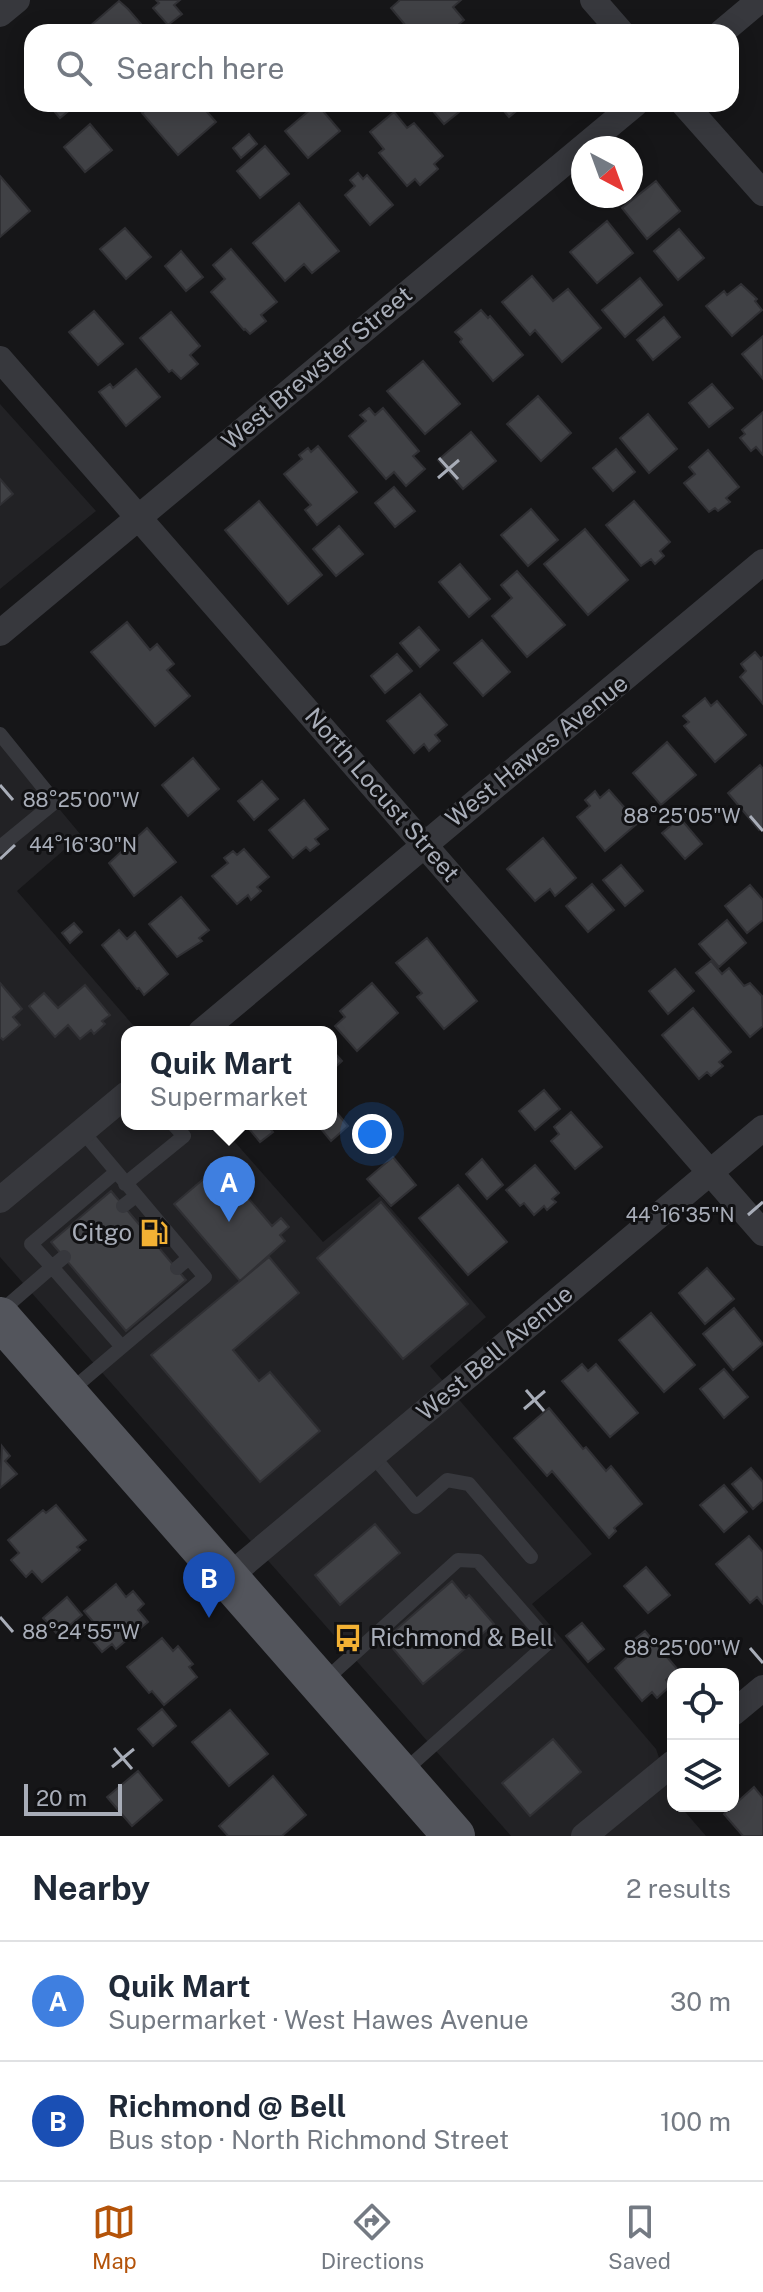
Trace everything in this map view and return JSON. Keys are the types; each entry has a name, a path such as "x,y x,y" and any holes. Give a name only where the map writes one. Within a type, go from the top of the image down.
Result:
{"main road":[{"path":"0,1318 454,1836"}],"street":[{"path":"0,14 17,0"},
{"path":"593,0 614,24"},
{"path":"732,24 760,0"},
{"name":"West Brewster Street","path":"0,633 625,112"},
{"path":"691,112 763,193"},
{"name":"North Locust Street","path":"0,359 763,1233"},
{"name":"West Hawes Avenue","path":"208,1026 425,843 578,720 763,562"},
{"path":"0,1200 121,1099"},
{"name":"West Bell Avenue","path":"227,1578 763,1128"},
{"path":"739,1708 763,1688"},
{"path":"584,1836 667,1768"}],"lane":[{"path":"0,734 55,802 0,847"},
{"path":"122,1347 111,1324 84,1293 52,1267 31,1244 184,1136 178,1130"},
{"path":"67,1394 205,1277 83,1132"},
{"path":"123,1206 136,1196"},
{"path":"151,1238 163,1228"},
{"path":"0,1312 64,1257"},
{"path":"177,1268 189,1258"},
{"path":"373,1456 416,1507 447,1480 469,1484 531,1557"},
{"path":"320,1684 458,1560 478,1561 549,1642 400,1775"}],"shaded area":[{"path":"0,404 96,511 0,589"},
{"path":"0,738 81,835 17,891 134,1026 121,1026 121,1130 224,1130 323,1242 380,1196 486,1317 430,1366 592,1554 532,1604 656,1749 667,1780 667,1812 685,1812 706,1836 511,1836 0,1257"}],"building":[{"path":"156,0 180,0 174,5 182,14 167,24 153,8 159,3"},
{"path":"400,0 461,0 453,7 464,20 459,24 404,24 391,8"},
{"path":"119,1 141,24 92,24"},
{"path":"207,112 216,122 178,155 142,113"},
{"path":"308,112 324,112 340,131 308,158 285,131"},
{"path":"394,112 407,128 414,123 443,156 434,164 438,169 420,185 415,179 407,186 379,153 384,149 370,132"},
{"path":"434,112 459,112 444,124"},
{"path":"90,124 112,150 85,172 64,147"},
{"path":"249,134 257,144 241,158 233,148"},
{"path":"265,146 289,174 260,198 237,171"},
{"path":"358,173 363,179 367,175 393,205 370,225 345,195 355,186 350,180"},
{"path":"0,176 30,211 0,237"},
{"path":"656,181 680,211 647,239 622,208 643,208 643,191"},
{"path":"299,203 339,251 312,273 304,264 285,281 253,243"},
{"path":"607,221 633,253 597,283 570,252"},
{"path":"125,228 151,257 126,279 100,249"},
{"path":"679,229 704,258 678,280 654,251"},
{"path":"231,249 277,302 261,315 266,321 250,334 211,292 225,279 213,265"},
{"path":"181,251 203,277 186,291 165,266"},
{"path":"532,276 553,301 568,289 601,328 562,362 535,330 530,335 502,302"},
{"path":"640,278 662,305 625,337 602,310"},
{"path":"741,284 757,299 755,301 762,310 732,336 706,306 724,291 727,295"},
{"path":"481,310 488,318 490,316 523,355 493,381 455,332"},
{"path":"94,311 123,344 98,365 69,332"},
{"path":"171,312 200,346 190,355 198,364 181,379 172,370 169,372 140,338"},
{"path":"664,317 680,337 653,360 637,340"},
{"path":"763,336 763,379 742,354"},
{"path":"423,361 460,404 425,434 387,391"},
{"path":"136,369 160,397 126,426 99,392 110,384 113,388"},
{"path":"712,384 733,408 709,427 689,403"},
{"path":"538,396 571,433 541,461 507,424"},
{"path":"369,408 375,415 383,408 419,451 413,456 425,469 406,486 394,472 386,479 349,436 366,421 360,415"},
{"path":"763,412 763,455 756,447 751,451 740,438 745,434 742,430"},
{"path":"648,414 677,449 649,473 620,438"},
{"path":"471,432 496,461 463,489 438,460"},
{"path":"318,446 357,492 317,525 305,510 311,505 284,474 302,459 299,455 308,448 311,452"},
{"path":"616,449 635,472 613,491 593,468"},
{"path":"708,450 739,487 726,498 730,502 718,511 715,508 709,512 684,483 695,474 689,467"},
{"path":"0,479 13,494 0,505"},
{"path":"394,487 415,511 395,527 375,503"},
{"path":"259,501 322,575 288,604 225,530"},
{"path":"634,501 670,542 660,551 664,556 655,564 651,559 641,566 606,525"},
{"path":"531,509 558,540 528,566 501,535"},
{"path":"339,526 363,554 336,576 313,549"},
{"path":"585,529 628,580 588,615 544,564"},
{"path":"460,564 490,599 469,617 439,582"},
{"path":"517,571 565,625 527,657 492,616 512,598 501,585"},
{"path":"127,622 150,650 157,644 174,664 167,670 190,696 155,726 91,652"},
{"path":"419,627 439,650 420,667 400,643"},
{"path":"482,640 510,672 483,696 454,663"},
{"path":"755,652 761,659 763,657 763,704 740,677 746,671 741,664"},
{"path":"397,654 412,671 385,693 371,676"},
{"path":"420,694 447,725 435,735 440,741 429,751 424,744 414,753 387,721"},
{"path":"705,698 711,706 717,701 746,735 715,762 684,726 689,722 683,716"},
{"path":"667,742 696,775 661,805 633,773"},
{"path":"193,758 219,789 188,816 162,785"},
{"path":"760,765 763,769 763,827 759,830 728,793"},
{"path":"262,781 278,799 254,820 238,801"},
{"path":"609,790 638,823 605,851 577,817 590,806 585,800 595,791 600,798"},
{"path":"304,800 328,829 315,839 319,844 310,851 306,847 293,858 269,830"},
{"path":"680,818 702,844 685,859 662,833"},
{"path":"147,828 176,862 134,896 109,863"},
{"path":"543,838 576,878 555,896 550,889 535,901 507,869"},
{"path":"244,849 269,877 257,887 261,891 251,900 248,895 237,904 212,876 228,863 224,858 233,851 237,855"},
{"path":"621,865 643,891 625,906 603,880"},
{"path":"592,884 614,910 588,932 566,906"},
{"path":"750,885 763,900 763,920 747,933 725,906"},
{"path":"181,897 209,930 199,938 202,941 177,957 149,924"},
{"path":"727,920 746,943 719,967 699,944"},
{"path":"74,923 82,932 70,943 62,933"},
{"path":"119,930 127,939 135,932 168,974 144,995 102,945"},
{"path":"427,938 477,1001 444,1029 417,997 422,993 396,963"},
{"path":"711,961 722,974 729,968 744,986 750,983 762,996 763,1026 750,1037 696,973"},
{"path":"675,969 694,991 668,1014 649,991"},
{"path":"0,983 22,1009 13,1017 20,1025 3,1040 0,1037"},
{"path":"372,983 398,1013 357,1051 335,1026 345,1017 340,1011"},
{"path":"85,985 110,1015 102,1021 105,1024 94,1034 91,1030 80,1039 68,1025 55,1037 29,1006 44,993 58,1008"},
{"path":"693,1008 731,1052 719,1062 723,1066 711,1076 707,1072 699,1079 662,1035"},
{"path":"544,1090 560,1109 535,1130 519,1111"},
{"path":"571,1112 602,1147 575,1169 551,1141 559,1134 554,1127"},
{"path":"337,1113 348,1126 331,1141 322,1130 337,1130"},
{"path":"250,1130 271,1130 273,1132 260,1142"},
{"path":"393,1157 416,1185 391,1206 367,1179"},
{"path":"482,1159 503,1185 487,1199 466,1174"},
{"path":"220,1165 272,1226 281,1218 289,1227 280,1235 285,1241 240,1281 174,1204"},
{"path":"535,1165 559,1193 552,1199 556,1202 547,1210 544,1206 534,1215 524,1203 520,1206 506,1190"},
{"path":"458,1185 507,1242 468,1275 419,1218"},
{"path":"111,1191 186,1280 126,1331 51,1242"},
{"path":"381,1202 468,1304 403,1359 317,1258"},
{"path":"269,1257 299,1293 233,1350 259,1381 270,1372 320,1431 260,1482 151,1355"},
{"path":"707,1268 734,1299 705,1324 679,1293"},
{"path":"734,1308 763,1344 733,1370 703,1334"},
{"path":"651,1313 695,1365 664,1392 619,1340"},
{"path":"582,1364 588,1371 596,1364 638,1413 610,1437 562,1381"},
{"path":"724,1369 748,1397 724,1418 700,1389"},
{"path":"549,1408 606,1471 611,1466 642,1504 614,1528 616,1531 609,1538 552,1471 547,1476 514,1438"},
{"path":"2,1446 10,1456 5,1461 17,1474 0,1488"},
{"path":"751,1468 763,1482 763,1500 753,1509 732,1484"},
{"path":"724,1485 747,1512 724,1532 700,1505"},
{"path":"56,1505 86,1540 77,1547 80,1550 42,1582 32,1571 26,1577 11,1560 19,1553 8,1540 43,1510 46,1513"},
{"path":"375,1524 400,1553 340,1605 315,1575"},
{"path":"749,1536 763,1552 763,1604 757,1597 750,1603 716,1564"},
{"path":"646,1567 670,1595 648,1613 624,1586"},
{"path":"452,1581 494,1624 423,1684 385,1639"},
{"path":"116,1584 126,1597 133,1591 144,1604 138,1610 148,1622 116,1649 112,1644 102,1652 86,1633 96,1625 84,1611"},
{"path":"67,1597 82,1615 58,1635 43,1618"},
{"path":"582,1623 604,1649 588,1662 566,1636"},
{"path":"645,1631 676,1668 667,1668 667,1689 657,1698 652,1692 642,1701 615,1668 630,1654 625,1647"},
{"path":"162,1638 173,1651 178,1646 193,1664 189,1667 197,1677 164,1705 127,1667"},
{"path":"162,1709 176,1726 153,1746 138,1729"},
{"path":"230,1710 268,1754 229,1786 192,1742"},
{"path":"553,1739 581,1772 530,1816 502,1783"},
{"path":"138,1771 162,1800 132,1826 107,1797"},
{"path":"273,1776 306,1815 282,1836 228,1836 219,1826"},
{"path":"754,1787 763,1798 763,1836 743,1836 724,1814 739,1812 739,1800"}],"place":[{"name":"Quik Mart","path":"229,1222"},
{"name":"Citgo","path":"154,1233"},
{"name":"Richmond @ Bell","path":"209,1618"},
{"name":"Richmond & Bell","path":"348,1638"}]}
